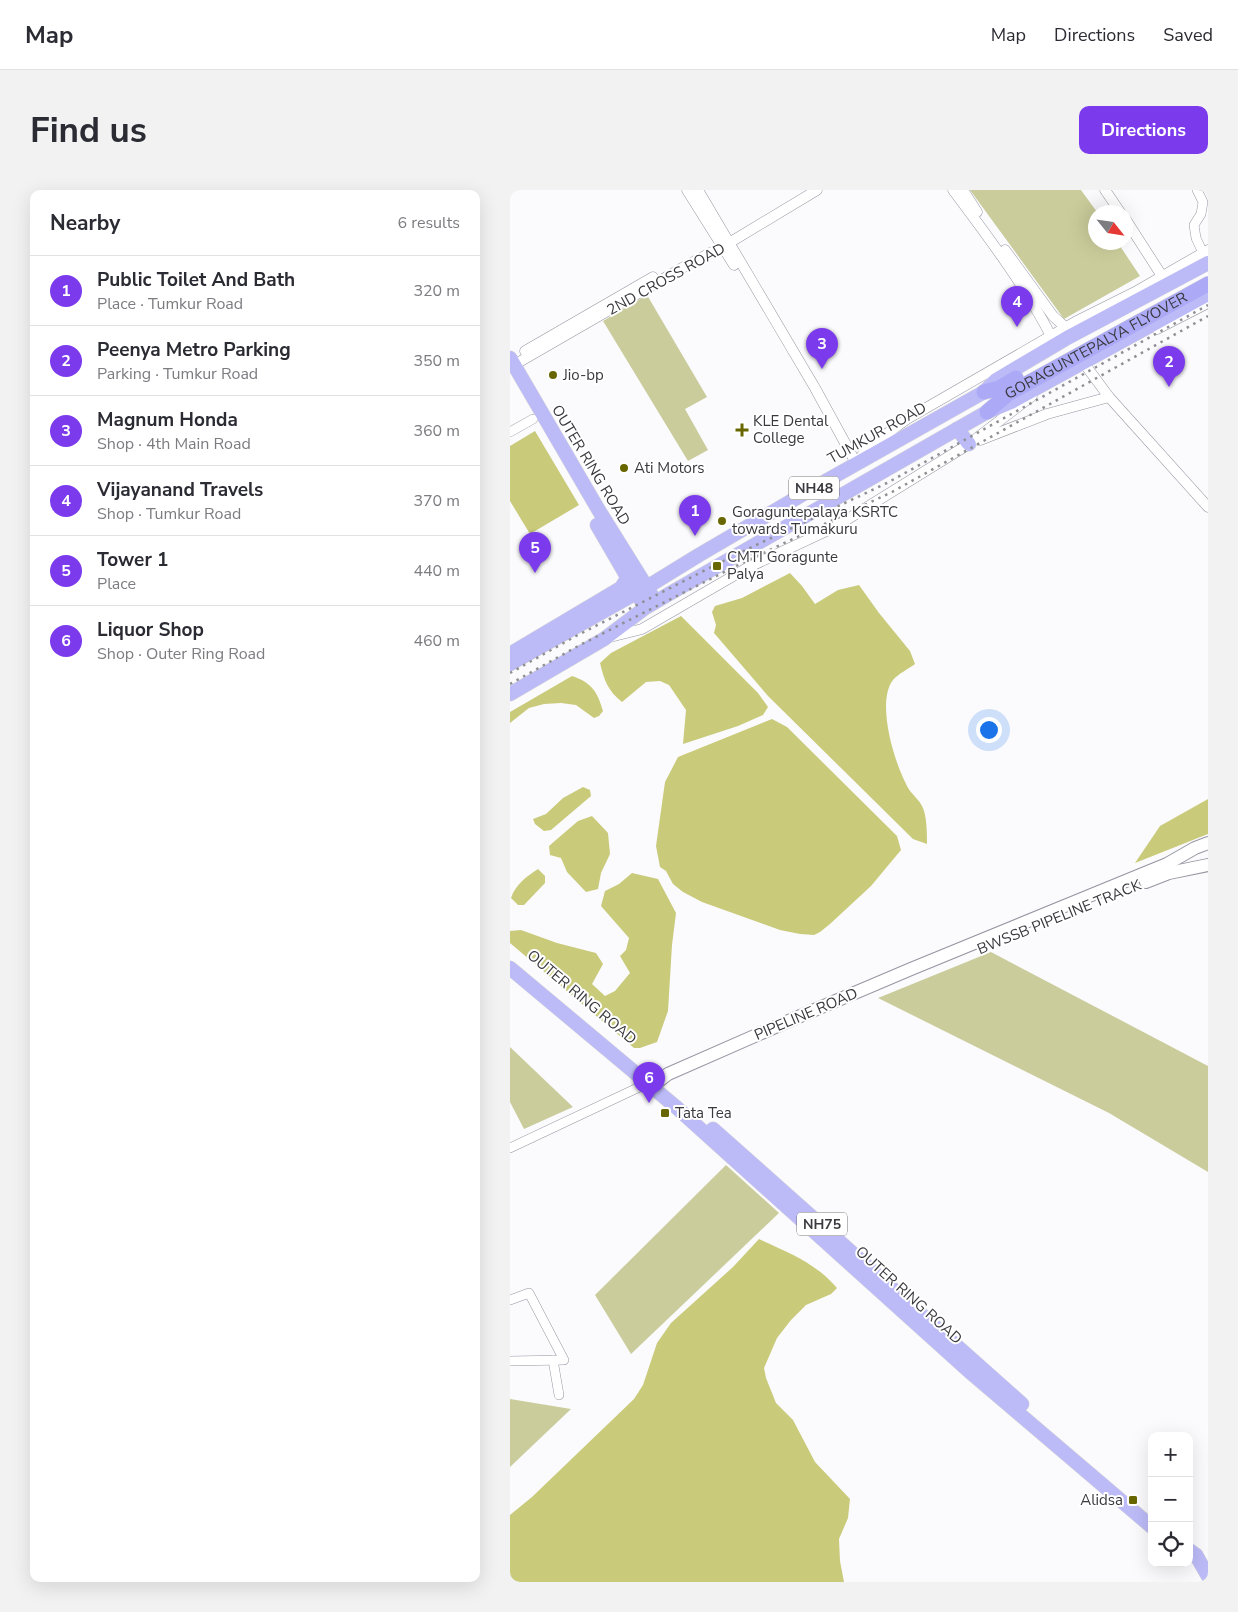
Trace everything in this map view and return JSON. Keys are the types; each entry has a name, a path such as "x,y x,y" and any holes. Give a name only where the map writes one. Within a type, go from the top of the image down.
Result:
{"highway":[{"name":"TUMKUR ROAD","path":"510,664 642,590 699,554 853,465 984,392 996,380 1206,255"},
{"name":"GORAGUNTEPALYA FLYOVER","path":"984,392 999,388 1078,356 1208,273"},
{"name":"GORAGUNTEPALYA FLYOVER","path":"986,412 1008,394 1208,284"},
{"name":"NH48","path":"511,693 604,639 651,606 718,566 986,412 1011,402 1208,294"},
{"name":"OUTER RING ROAD","path":"511,365 533,419 628,577 642,590"},
{"name":"OUTER RING ROAD","path":"511,365 593,500 642,590"},
{"path":"957,429 969,444"},
{"path":"510,653 621,588 628,577"},
{"path":"642,590 651,606"},
{"path":"607,608 618,629"},
{"name":"OUTER RING ROAD","path":"510,958 807,1212 1028,1410 1148,1513"},
{"name":"OUTER RING ROAD","path":"510,968 653,1082 970,1372 1148,1524"},
{"path":"1193,1553 1208,1576"},
{"path":"1193,1563 1200,1571 1204,1582"}],"main road":[{"name":"PIPELINE ROAD","path":"653,1082 674,1081 694,1067 911,969 1167,864 1208,843"},
{"name":"BWSSB PIPELINE TRACK","path":"911,976 1169,873 1208,865"},
{"name":"PIPELINE ROAD","path":"694,1067 911,976"}],"street":[{"path":"687,190 724,242"},
{"path":"698,190 724,242 853,465 870,446 907,419 1051,336 1162,276 1206,255 1196,238 1194,225 1201,214 1203,202 1197,190"},
{"path":"724,242 804,190"},
{"name":"2ND CROSS ROAD","path":"511,365 614,299 724,242 817,190"},
{"path":"953,190 998,251 1042,318 1051,336"},
{"path":"962,190 1053,316 1066,328"},
{"path":"1105,190 1115,205"},
{"path":"1133,231 1162,276"},
{"path":"604,639 642,629 741,571 835,526 969,444 1040,390 1078,356 1208,303"},
{"path":"1078,356 1110,397 1208,507"},
{"path":"969,444 1047,414 1110,397"},
{"path":"510,432 533,419"},
{"path":"510,1148 653,1082"},
{"path":"510,1300 529,1293 564,1360 510,1361"},
{"path":"553,1360 559,1395"}],"green space":[{"path":"970,190 1081,190 1092,205 1088,205 1088,250 1123,250 1140,276 1064,319"},
{"path":"647,295 707,397 685,409 708,450 688,461 603,321"},
{"path":"991,952 1208,1066 1208,1172 1109,1113 878,998"},
{"path":"510,1047 573,1107 524,1129 510,1102"},
{"path":"726,1165 779,1213 631,1354 595,1295"},
{"path":"510,1399 571,1409 510,1467"}],"shaded area":[{"path":"535,431 579,505 530,534 510,501 510,446"},
{"path":"790,573 815,604 838,590 859,585 910,651 915,664 893,680 888,690 886,704 887,719 899,768 910,791 924,810 927,844 913,839 768,696 714,633 716,625 712,612 715,606 742,598"},
{"path":"681,616 758,693 768,707 763,715 738,726 683,744 686,710 669,685 660,681 646,682 622,702 613,694 605,680 600,663 611,653"},
{"path":"572,676 589,685 596,693 603,711 599,716 594,718 576,705 561,703 544,704 529,708 510,723 510,712"},
{"path":"772,719 787,727 897,836 901,850 871,886 830,924 814,935 780,930 702,902 683,892 673,884 666,871 660,867 656,846 665,782 678,757"},
{"path":"583,787 590,790 591,796 551,830 544,831 535,824 533,819 546,814 563,798"},
{"path":"1208,799 1208,834 1135,863 1160,826"},
{"path":"592,816 608,833 610,854 601,873 598,889 586,892 567,872 561,858 550,855 549,846 578,821"},
{"path":"538,869 545,876 545,883 524,905 518,905 511,898 515,889"},
{"path":"632,873 658,879 676,913 668,1011 657,1042 640,1048 634,1048 510,943 510,931 521,930 557,943 596,953 603,964 592,984 605,996 615,991 630,973 620,956 626,950 629,938 601,906 605,891 619,884"},
{"path":"759,1239 810,1265 837,1288 831,1294 806,1305 791,1320 777,1338 764,1368 776,1403 793,1420 815,1462 850,1499 848,1518 839,1539 840,1561 844,1582 510,1582 510,1515 532,1497 634,1399 643,1385 657,1343 671,1323 733,1267"}],"railway":[{"path":"510,673 576,636 733,556 887,483 1208,305"},
{"path":"510,684 580,645 738,565 892,492 1208,316"}],"place":[{"name":"Vijayanand Travels","path":"1017,327"},
{"name":"Magnum Honda","path":"822,369"},
{"name":"Jio-bp","path":"553,375"},
{"name":"Peenya Metro Parking","path":"1169,387"},
{"name":"KLE Dental College","path":"742,430"},
{"name":"Ati Motors","path":"624,468"},
{"name":"Goraguntepalaya KSRTC towards Tumakuru","path":"722,521"},
{"name":"Public Toilet And Bath","path":"695,536"},
{"name":"CMTI Goragunte Palya","path":"717,566"},
{"name":"Tower 1","path":"535,573"},
{"name":"Liquor Shop","path":"649,1103"},
{"name":"Tata Tea","path":"665,1113"},
{"name":"Alidsa","path":"1133,1500"}]}
